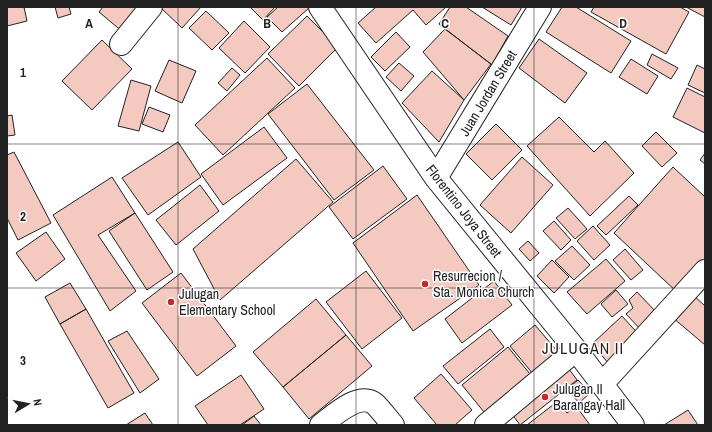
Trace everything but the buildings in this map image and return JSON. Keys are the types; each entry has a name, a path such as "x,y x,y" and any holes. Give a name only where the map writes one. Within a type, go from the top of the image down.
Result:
{"street":[{"path":"121,44 151,7"},
{"name":"Florentino Joya Street","path":"320,7 436,178 576,350 634,425"},
{"name":"Juan Jordan Street","path":"436,178 540,7"},
{"path":"602,384 705,271"},
{"path":"486,425 576,350"},
{"path":"321,425 352,402 363,400 374,403 393,425"}],"place":[{"name":"Resurrecion / Sta. Monica Church","path":"425,284"},
{"name":"Julugan Elementary School","path":"171,302"},
{"name":"Julugan II Barangay Hall","path":"545,397"}],"district":[{"name":"JULUGAN II","path":"583,348"}]}
